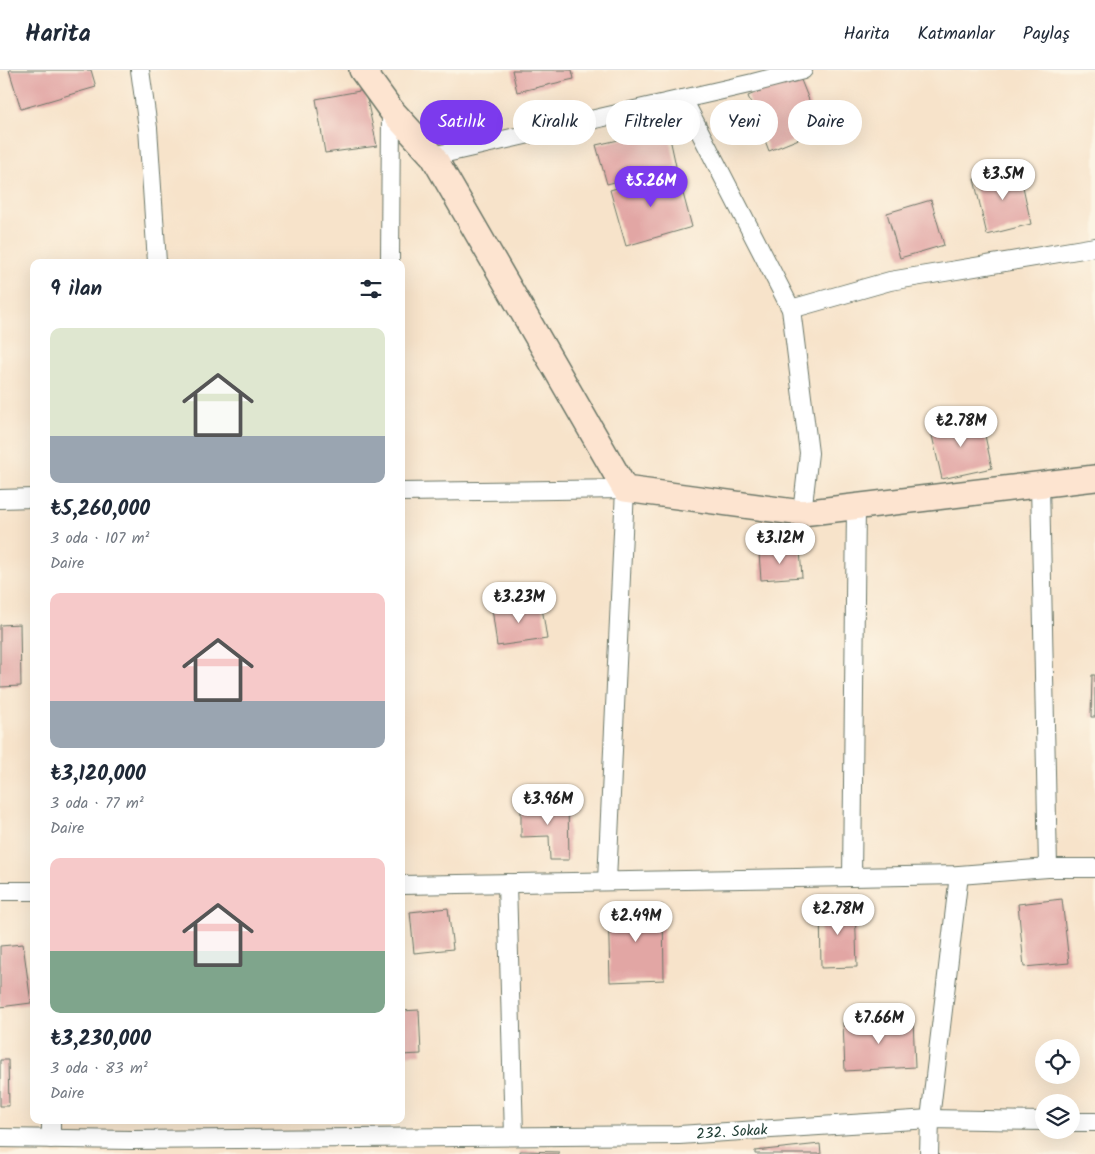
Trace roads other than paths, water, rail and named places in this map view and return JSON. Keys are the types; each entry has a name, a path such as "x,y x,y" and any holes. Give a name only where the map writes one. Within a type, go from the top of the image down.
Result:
{"street":[{"path":"140,70 148,128 157,259"},
{"path":"362,70 391,110 433,156 625,489 607,881"},
{"path":"433,156 803,70"},
{"path":"683,99 791,309 809,453 802,513"},
{"path":"390,259 391,110"},
{"path":"791,309 890,281 1095,247"},
{"path":"405,492 625,489 802,513 1095,478"},
{"path":"1040,484 1048,868"},
{"path":"0,499 30,498"},
{"path":"852,877 856,507"},
{"path":"405,885 959,875 1048,868 1095,868"},
{"path":"929,1154 930,1119 959,875"},
{"path":"507,883 514,1136"},
{"path":"0,891 30,891"},
{"name":"232. Sokak","path":"0,1138 142,1140 679,1135 930,1119 1035,1121"},
{"path":"1080,1122 1095,1122"},
{"path":"51,1124 51,1138"}]}
